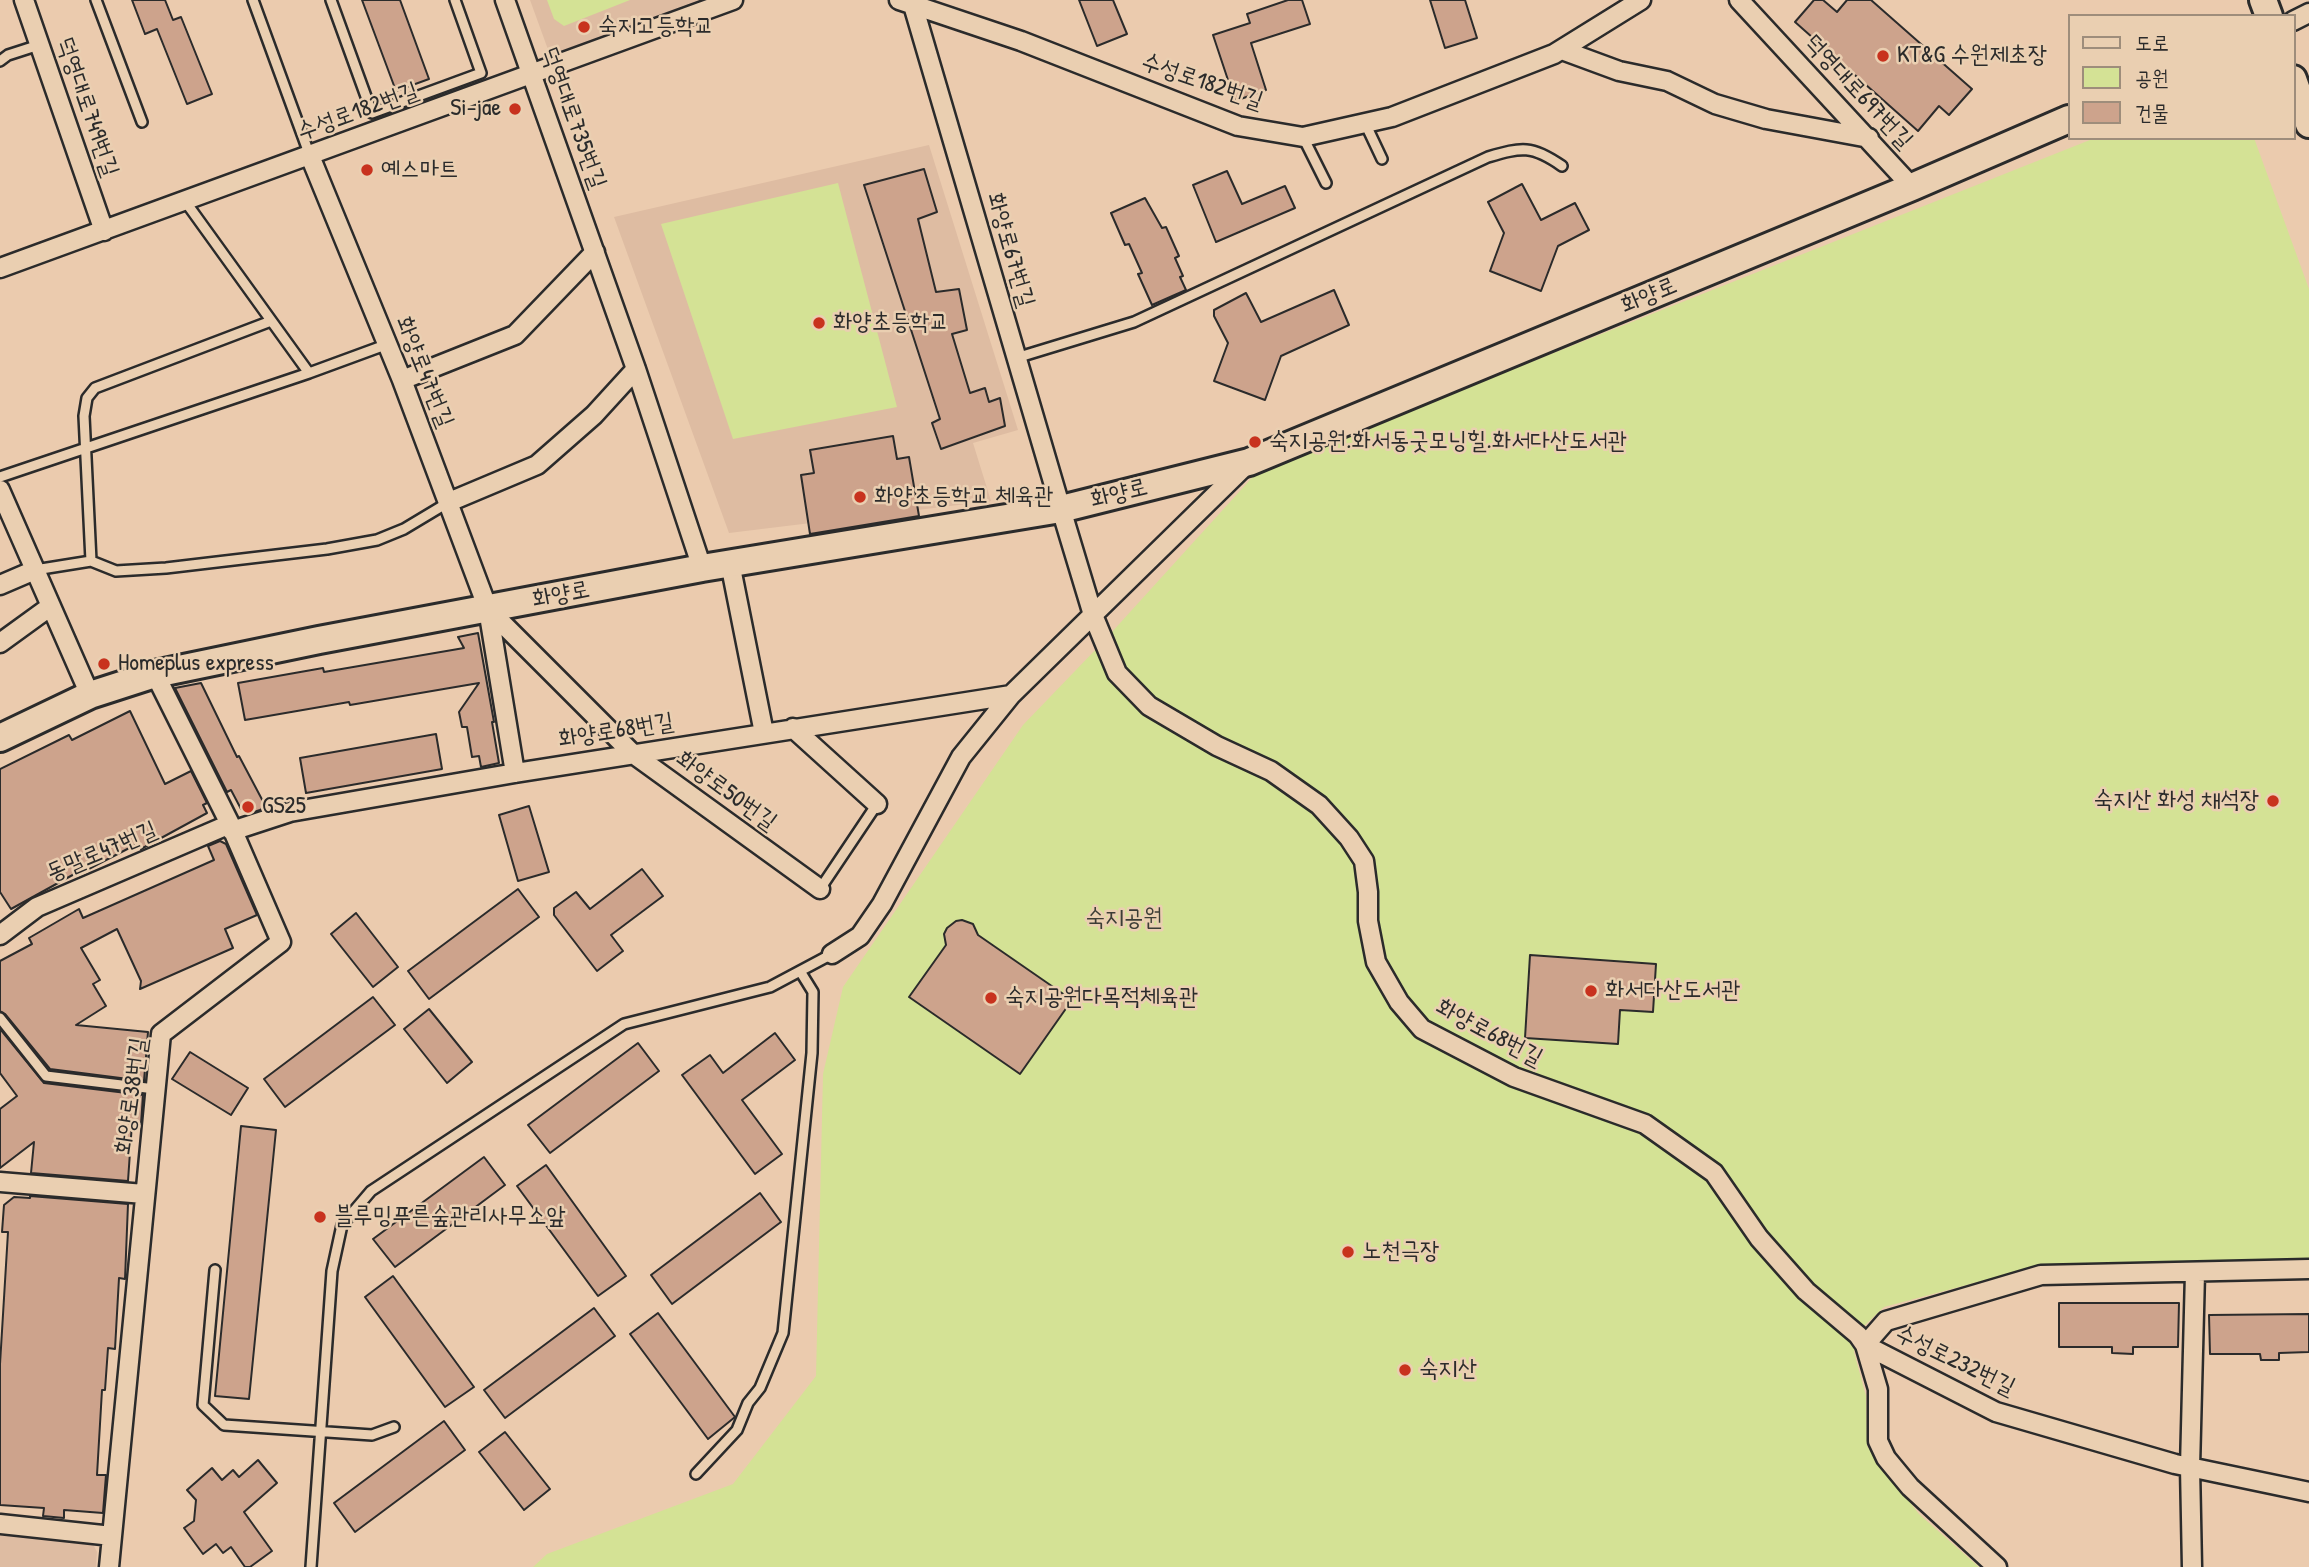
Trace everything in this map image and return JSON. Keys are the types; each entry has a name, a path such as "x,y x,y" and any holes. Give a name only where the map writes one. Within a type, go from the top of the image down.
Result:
{"street":[{"name":"덕영대로749번길","path":"24,0 104,230"},
{"name":"덕영대로735번길","path":"505,0 636,369 702,568"},
{"name":"수성로182번길","path":"0,268 733,0"},
{"name":"수성로182번길","path":"909,2 1021,41 1238,125 1303,137 1392,117 1562,50 1641,0"},
{"name":"덕영대로697번길","path":"1739,0 1912,187"},
{"name":"화양로67번길","path":"909,2 1060,509"},
{"path":"1562,50 1619,71 1667,81 1715,104 1766,119 1869,138"},
{"path":"2295,85 2309,124"},
{"name":"화양로","path":"0,738 90,695 155,674 319,640 702,568 1060,509 1249,462 1912,187 2068,119"},
{"name":"화양로47번길","path":"310,156 388,344 488,609"},
{"path":"402,380 515,335 595,252"},
{"path":"449,502 537,465 594,415 636,369"},
{"path":"832,954 860,936 882,904 961,757 1010,695 1249,462"},
{"path":"0,490 90,695"},
{"name":"화양로68번길","path":"1060,509 1093,615 1116,673 1149,706 1217,746 1271,771 1319,805 1349,838 1364,861 1368,921 1376,962 1399,1002 1422,1029 1514,1077 1645,1124 1679,1147 1714,1174 1759,1238 1806,1292 1858,1335 1865,1345"},
{"path":"730,564 764,733"},
{"path":"0,585 35,570"},
{"path":"0,643 51,606"},
{"path":"488,609 515,773"},
{"name":"화양로50번길","path":"488,609 632,753 820,889"},
{"name":"화양로38번길","path":"109,1567 161,1034 281,942 231,828 155,674"},
{"name":"화양로68번길","path":"231,828 290,812 632,753 1010,695"},
{"path":"793,728 877,804"},
{"name":"동말로47번길","path":"0,935 37,907 231,828"},
{"path":"0,1182 144,1194"},
{"name":"수성로232번길","path":"2309,1269 2041,1275 1886,1321 1865,1345 1996,1412 2190,1467 2309,1492"},
{"path":"2192,1567 2190,1467 2195,1273"},
{"path":"1865,1345 1878,1389 1878,1441 1886,1458 1910,1487 1997,1567"},
{"path":"0,1524 112,1536"}],"lane":[{"path":"96,0 142,122"},
{"path":"253,0 310,156"},
{"path":"331,0 372,113 481,74 455,0"},
{"path":"0,61 8,55 39,45"},
{"path":"1365,123 1382,159"},
{"path":"1303,137 1326,183"},
{"path":"1016,358 1134,322 1488,158 1516,149 1542,152 1562,166"},
{"path":"186,201 309,373"},
{"path":"91,561 84,416 87,398 95,388 271,321"},
{"path":"0,477 388,344"},
{"path":"35,570 91,561 116,571 166,568 327,549 377,540 395,533 449,502"},
{"path":"820,889 877,804"},
{"path":"311,1567 332,1271 342,1225 372,1191 624,1024 770,987 832,954"},
{"path":"696,1474 737,1430 748,1403 760,1388 783,1333 812,1053 813,992 800,971"},
{"path":"0,1018 46,1076 155,1089"},
{"path":"215,1270 203,1405 224,1425 372,1435 394,1427"}],"shaded area":[{"name":"숙지고등학교","path":"530,0 705,0 550,55"},
{"name":"화양초등학교","path":"929,145 1018,430 973,443 991,501 729,533 614,217"},
{"path":"0,1533 85,1540 93,1544 97,1552 96,1567 0,1567"}],"green space":[{"path":"547,0 630,0 564,26 554,19"},
{"name":"숙지공원","path":"2090,140 2255,140 2309,289 2309,1260 2038,1266 1884,1307 1864,1326 1854,1352 1866,1396 1867,1446 1919,1514 1979,1567 533,1567 547,1554 733,1484 816,1376 823,1074 843,987 1023,725 1101,644 1259,470"},
{"path":"838,183 897,407 733,439 661,224"}],"building":[{"path":"132,0 165,0 173,20 181,17 212,94 187,104 157,29 145,34"},
{"path":"362,0 400,0 429,79 396,91"},
{"path":"1079,0 1113,0 1127,34 1097,46"},
{"path":"1288,0 1302,0 1310,24 1251,43 1266,90 1235,101 1213,35 1250,23 1247,14"},
{"path":"1430,0 1465,0 1477,38 1445,48"},
{"name":"KT&G 수원제초장","path":"1814,0 1823,0 1837,12 1847,0 1871,0 1972,89 1949,115 1939,106 1918,131 1795,22"},
{"name":"화양초등학교","path":"924,169 937,212 918,219 936,292 959,289 967,330 952,334 970,393 985,388 989,402 1000,398 1005,426 941,449 932,423 940,419 864,185"},
{"path":"1227,171 1242,204 1285,186 1295,208 1216,242 1193,185"},
{"path":"1522,184 1541,220 1575,203 1589,230 1558,246 1541,291 1490,271 1504,233 1488,202"},
{"path":"1145,198 1162,228 1166,227 1179,256 1175,258 1186,290 1152,305 1138,274 1142,273 1129,244 1125,245 1111,213"},
{"path":"1334,290 1349,325 1281,356 1265,400 1214,381 1228,343 1214,316 1214,310 1246,293 1261,322"},
{"name":"화양초등학교 체육관","path":"893,436 897,459 909,457 919,516 810,534 801,475 814,473 810,450"},
{"path":"478,633 499,763 481,767 479,756 472,757 467,727 462,727 459,712 479,683 245,720 238,683 323,668 324,672 464,648 458,637"},
{"path":"201,683 237,757 239,756 266,807 260,810 251,813 241,809 231,790 227,792 175,688"},
{"path":"130,711 165,784 191,771 207,803 203,805 207,813 141,849 139,843 79,874 78,872 11,909 0,892 0,769 69,735 72,740"},
{"path":"436,734 442,769 306,793 300,758"},
{"path":"529,806 549,872 518,881 499,815"},
{"path":"220,841 226,844 257,915 225,929 233,948 140,989 141,981 117,929 81,948 100,980 93,984 106,1006 76,1025 148,1032 144,1081 50,1069 0,1011 0,961 32,944 29,938 79,909 83,918 214,860 208,846"},
{"path":"642,869 663,896 611,935 623,951 597,971 554,915 554,908 576,892 590,909"},
{"path":"518,889 539,917 429,999 408,971"},
{"path":"356,913 398,967 373,987 331,934"},
{"name":"숙지공원다목적체육관","path":"962,920 973,924 978,935 1072,1000 1020,1074 909,997 946,945 944,934 947,928"},
{"name":"화서다산도서관","path":"1530,955 1656,964 1653,1012 1620,1010 1618,1044 1525,1038"},
{"path":"373,997 395,1025 285,1107 264,1079"},
{"path":"429,1009 472,1062 447,1083 404,1029"},
{"path":"0,1029 44,1083 143,1095 141,1124 132,1123 128,1181 31,1173 34,1142 0,1168 0,1109 17,1096 0,1073"},
{"path":"775,1033 795,1060 742,1100 782,1154 755,1174 682,1075 710,1055 723,1073"},
{"path":"638,1043 659,1071 550,1153 528,1125"},
{"path":"190,1052 248,1088 231,1115 172,1079"},
{"path":"241,1126 276,1130 249,1399 215,1396"},
{"path":"484,1157 505,1185 395,1267 373,1239"},
{"path":"546,1165 626,1276 598,1296 517,1186"},
{"path":"760,1193 781,1222 672,1304 651,1275"},
{"path":"14,1197 128,1204 125,1279 119,1278 115,1349 108,1348 105,1390 102,1390 97,1475 106,1475 103,1513 64,1510 64,1518 43,1516 44,1508 0,1505 0,1364 8,1232 2,1232 4,1205"},
{"path":"393,1276 474,1387 445,1407 365,1297"},
{"path":"2059,1303 2179,1303 2178,1347 2133,1347 2133,1354 2112,1353 2112,1347 2059,1347"},
{"path":"594,1308 615,1336 505,1418 484,1390"},
{"path":"658,1313 735,1417 708,1439 630,1334"},
{"path":"2309,1314 2309,1352 2279,1353 2279,1360 2261,1360 2260,1354 2210,1354 2209,1315"},
{"path":"444,1421 465,1450 355,1532 334,1503"},
{"path":"505,1432 550,1489 524,1510 479,1452"},
{"path":"258,1460 277,1483 244,1512 272,1551 250,1567 245,1567 231,1547 223,1553 216,1544 203,1554 184,1528 194,1521 196,1500 187,1490 212,1468 222,1480 233,1470 239,1477"}],"place":[{"name":"숙지고등학교","path":"584,27"},
{"name":"KT&G 수원제초장","path":"1883,56"},
{"name":"Si-jae","path":"515,109"},
{"name":"예스마트","path":"367,170"},
{"name":"화양초등학교","path":"819,323"},
{"name":"숙지공원.화서동굿모닝힐.화서다산도서관","path":"1255,442"},
{"name":"화양초등학교 체육관","path":"860,497"},
{"name":"Homeplus express","path":"104,664"},
{"name":"숙지산 화성 채석장","path":"2273,801"},
{"name":"GS25","path":"248,807"},
{"name":"화서다산도서관","path":"1591,991"},
{"name":"숙지공원다목적체육관","path":"991,998"},
{"name":"블루밍푸른숲관리사무소앞","path":"320,1217"},
{"name":"노천극장","path":"1348,1252"},
{"name":"숙지산","path":"1405,1370"}]}
